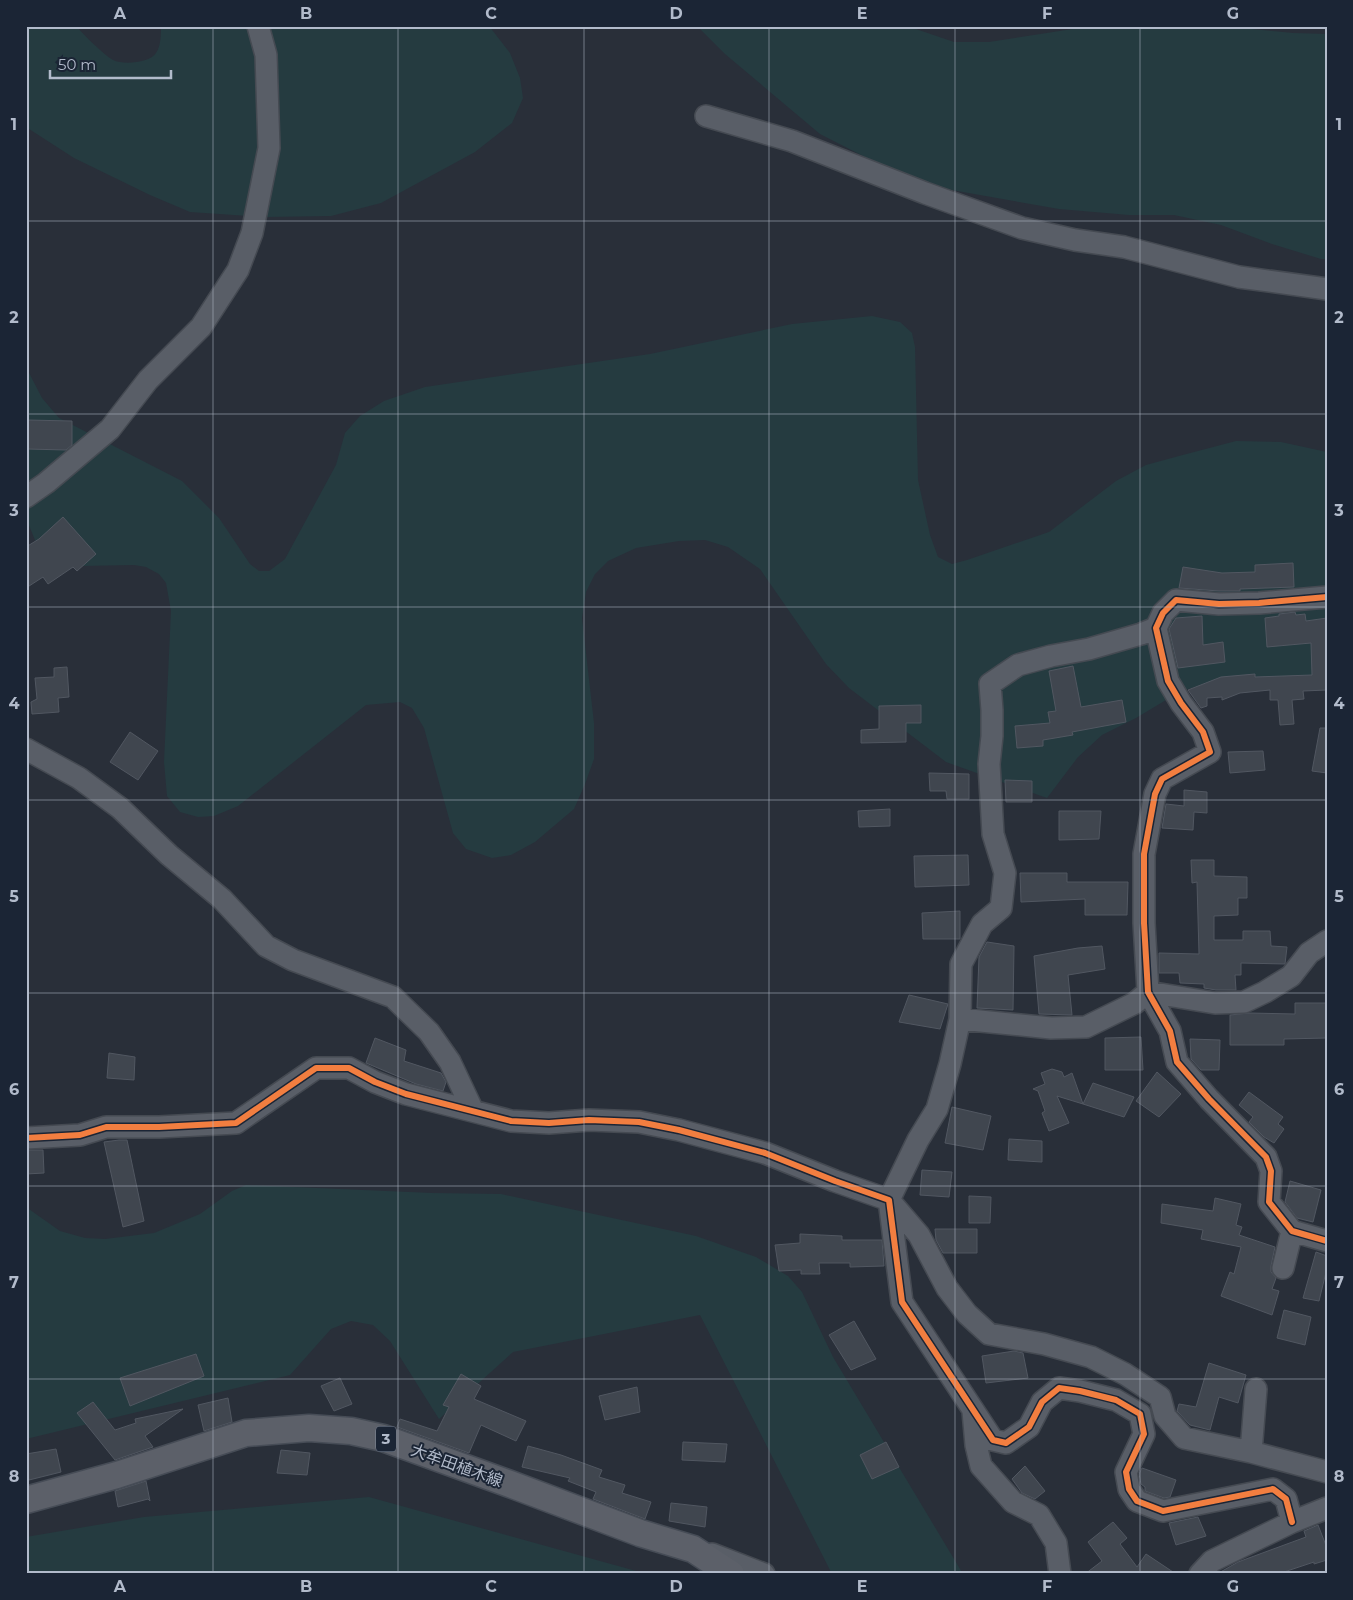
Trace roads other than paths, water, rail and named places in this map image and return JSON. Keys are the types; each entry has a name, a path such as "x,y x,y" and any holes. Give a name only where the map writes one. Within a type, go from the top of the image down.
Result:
{"main road":[{"name":"大牟田植木線","path":"26,1500 117,1475 246,1434 310,1428 351,1431 383,1438 640,1533 693,1549 731,1574"}],"street":[{"path":"26,497 46,483 110,429 148,380 201,327 238,270 252,233 269,148 266,55 258,26"},
{"path":"706,116 792,142 1022,228 1075,240 1124,247 1239,277 1327,289"},
{"path":"1327,597 1259,603 1219,604 1176,600 1163,613 1156,628 1168,681 1181,703 1203,732 1210,752 1162,778 1154,794 1144,854 1144,923 1148,992 1170,1031 1177,1062 1209,1099 1266,1157 1271,1171 1268,1202 1292,1231 1327,1241"},
{"path":"1156,628 1089,649 1051,656 1018,666 990,684 992,727 989,764 993,834 1005,873 1001,908 982,924 961,964 960,1019 950,1064 936,1109 888,1200 902,1302 992,1440 1006,1443 1029,1427 1042,1402 1059,1388 1116,1400 1140,1414 1144,1434 1126,1472 1128,1489 1137,1501 1163,1511 1273,1489 1286,1499 1292,1522"},
{"path":"26,749 79,778 120,808 169,855 222,899 266,946 293,960 393,997 429,1032 450,1062 474,1111"},
{"path":"960,1019 1050,1028 1086,1027 1135,1003 1148,992 1215,1003 1244,1002 1291,976 1308,953 1327,941"},
{"path":"26,1138 80,1135 106,1127 158,1128 236,1123 316,1068 349,1068 375,1082 406,1094 511,1121 549,1123 589,1120 639,1122 678,1130 765,1153 888,1200 919,1235 947,1288 967,1314 989,1334 1044,1344 1091,1357 1125,1374 1160,1397 1165,1416 1184,1438 1251,1452 1327,1472"},
{"path":"1283,1268 1292,1231"},
{"path":"1251,1452 1256,1389"},
{"path":"973,1409 976,1446 981,1466 1013,1502 1039,1515 1056,1543 1060,1574"},
{"path":"1200,1574 1212,1561 1292,1522 1327,1508"},
{"path":"640,1533 705,1551 764,1574"}]}
